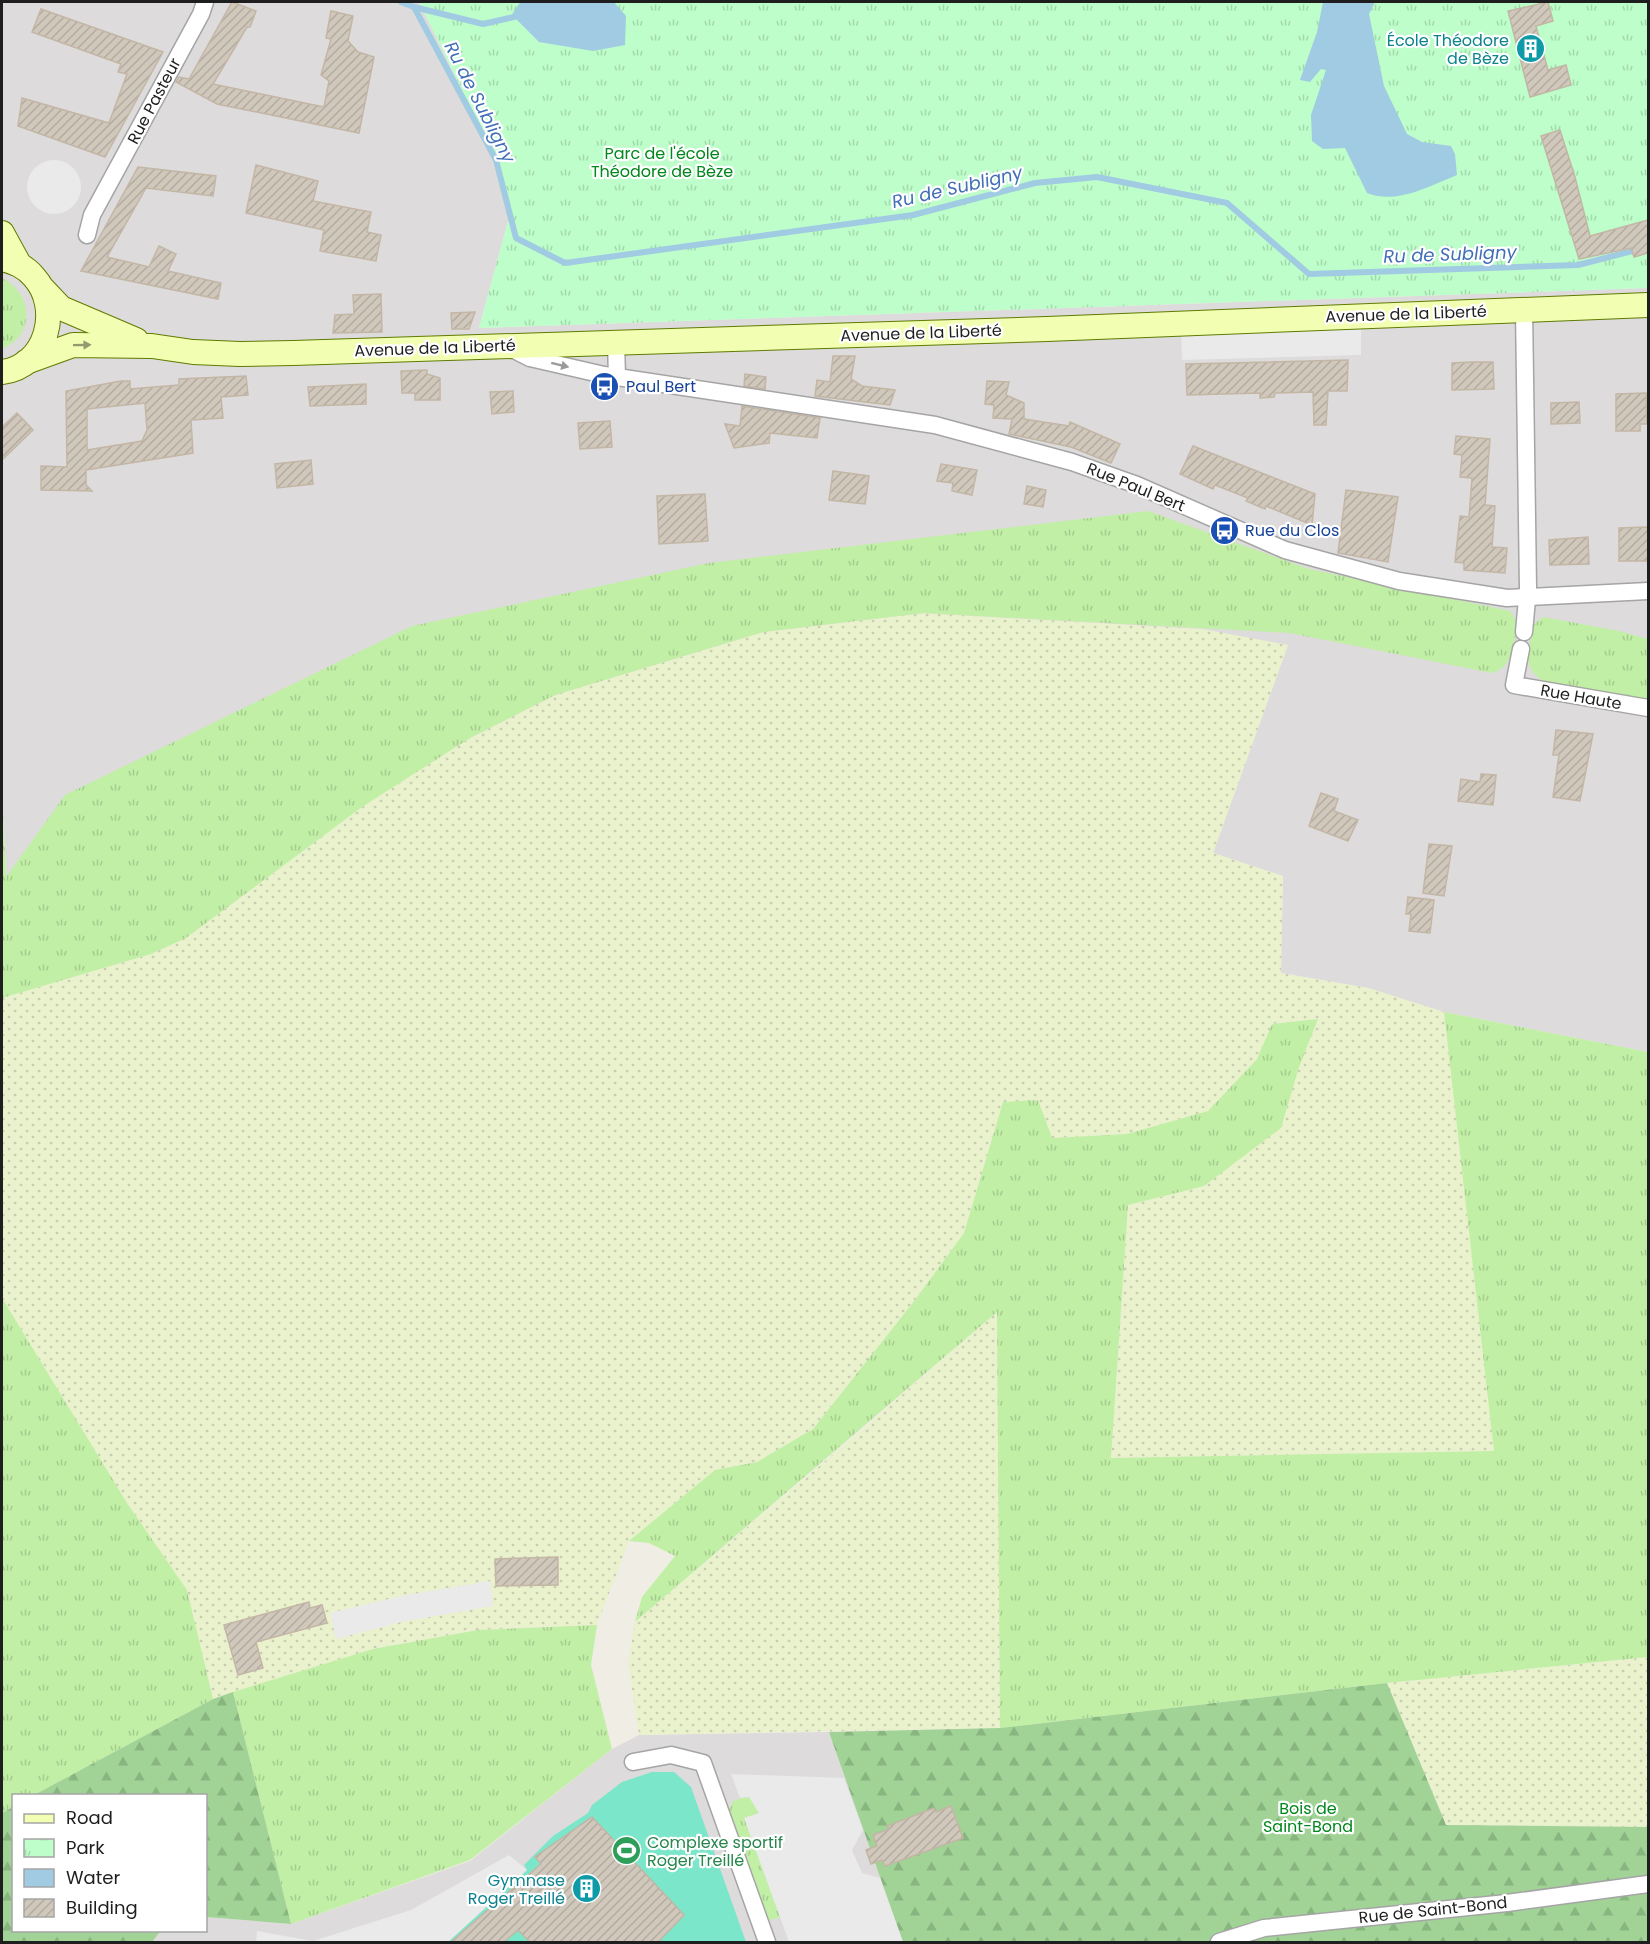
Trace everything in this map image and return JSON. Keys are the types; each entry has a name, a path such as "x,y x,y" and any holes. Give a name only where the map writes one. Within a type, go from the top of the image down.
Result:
{"main road":[{"path":"2,233 10,261 33,275 61,308 79,318 152,346"},
{"path":"9,371 37,351 45,336 49,321 49,304 43,289"},
{"name":"Avenue de la Liberté","path":"152,346 193,352 293,353 1047,329 1648,305"},
{"path":"9,371 73,345 152,346"}],"street":[{"name":"Rue Pasteur","path":"87,234 92,215 201,14 205,2"},
{"path":"1524,309 1528,597 1524,632"},
{"path":"616,342 617,377"},
{"name":"Rue Paul Bert","path":"505,346 530,358 617,377 935,426 1072,462 1137,485 1285,550 1400,581 1507,598 1648,591"},
{"name":"Rue Haute","path":"1521,649 1514,685 1648,708"},
{"path":"633,1762 671,1755 703,1763 767,1942"},
{"name":"Rue de Saint-Bond","path":"1219,1942 1264,1928 1507,1903 1648,1884"}],"shaded area":[{"path":"2,2 419,2 496,160 510,214 479,328 1648,288 1648,1052 1444,1012 1368,988 1281,973 1283,876 1213,853 1288,645 65,796 6,878 2,786"},
{"path":"49,160 59,160 69,164 77,172 81,187 77,202 69,210 59,214 49,214 39,210 31,202 27,192 27,182 31,172 39,164"},
{"path":"1361,329 1361,355 1182,360 1181,334"},
{"path":"490,1581 493,1606 401,1622 336,1639 330,1613 401,1596"},
{"path":"829,1732 904,1942 152,1942 162,1932 207,1932 207,1917 291,1924 470,1861 612,1749 639,1735"},
{"path":"731,1774 844,1778 863,1830 852,1850 862,1873 880,1878 903,1942 789,1942 744,1818 759,1813 749,1797 740,1798"},
{"path":"509,1855 527,1870 448,1942 256,1942 257,1931 313,1941 411,1910"}],"green space":[{"name":"Parc de l'école Théodore de Bèze","path":"419,2 1648,2 1648,288 479,328 510,214 496,160"},
{"path":"2,278 20,293 25,303 26,314 21,334 13,343 2,349"},
{"path":"1148,511 1309,569 1510,611 1518,624 1514,646 1504,666 1492,673 1290,633 924,613 763,632 555,695 470,738 362,807 186,938 151,954 2,998 2,786 6,877 65,795 412,626 709,563"},
{"path":"924,613 1203,629 1288,645 1213,853 1283,876 1281,973 1368,988 1444,1012 1495,1451 1111,1458 1128,1205 1204,1186 1299,1067 1317,1019 1272,1024 1257,1059 1208,1111 1127,1134 1052,1138 1003,1102 964,1233 915,1300 813,1429 757,1462 715,1470 629,1541 597,1625 478,1630 373,1649 213,1699 187,1590 127,1503 2,1298 2,998 151,954 186,938 362,807 470,738 555,695 763,632"},
{"path":"1543,617 1619,631 1648,639 1648,700 1547,683 1538,677 1532,671 1528,658 1534,624"},
{"path":"1444,1012 1648,1052 1648,1657 1387,1683 1000,1728 997,1312 635,1622 642,1597 675,1556 649,1543 629,1541 715,1470 757,1462 813,1429 915,1300 964,1233 1003,1102 1038,1100 1052,1138 1127,1134 1208,1111 1257,1059 1272,1024 1318,1019 1299,1067 1281,1128 1204,1186 1128,1205 1111,1458 1494,1451"},
{"path":"2,1298 127,1503 187,1590 213,1699 36,1794 12,1794 12,1808 2,1813"},
{"path":"998,1311 1000,1728 639,1735 628,1663 635,1622"},
{"path":"597,1625 591,1665 612,1749 470,1860 291,1924 233,1692 373,1649 478,1630"},
{"path":"1648,1657 1648,1827 1446,1825 1387,1683"},
{"name":"Bois de Saint-Bond","path":"1387,1683 1446,1825 1648,1827 1648,1942 903,1942 829,1732 1000,1728"},
{"path":"233,1692 291,1924 207,1917 207,1794 36,1794 213,1699"},
{"name":"Complexe sportif Roger Treillé","path":"652,1772 674,1772 691,1787 746,1942 448,1942 527,1870 524,1865 553,1836 588,1813 592,1805 622,1782"},
{"path":"749,1796 759,1813 745,1819 780,1917 768,1921 729,1810 733,1801"},
{"path":"12,1808 12,1932 162,1932 152,1942 2,1942 2,1813"}],"water":[{"path":"524,2 614,2 626,16 625,45 593,51 539,42 514,17"},
{"path":"1323,2 1375,2 1369,14 1384,86 1407,134 1422,142 1451,146 1455,154 1457,175 1413,193 1390,197 1378,196 1367,193 1345,148 1323,149 1312,141 1311,115 1326,70 1321,69 1310,82 1300,80 1317,32"}],"building":[{"path":"232,2 256,11 250,27 247,27 213,84 324,107 329,81 321,75 331,39 326,38 331,11 353,16 348,41 358,52 374,57 359,133 217,104 176,82 179,77 189,79"},
{"name":"École Théodore de Bèze","path":"1548,2 1553,21 1536,26 1548,70 1566,65 1571,85 1530,97 1508,11"},
{"path":"41,9 163,52 105,157 18,126 22,98 109,123 127,74 118,72 121,64 32,32"},
{"path":"1560,130 1590,236 1648,220 1648,253 1634,257 1631,248 1579,259 1541,136"},
{"path":"256,165 318,181 313,201 371,212 367,232 381,235 376,261 320,251 324,230 246,213"},
{"path":"138,167 216,176 213,196 146,188 107,257 149,267 159,246 176,254 168,271 221,283 218,299 81,271"},
{"path":"381,294 382,332 333,333 335,315 354,314 353,295"},
{"path":"475,312 469,329 452,329 451,313"},
{"path":"833,356 855,356 851,379 862,386 895,390 890,405 815,396 817,380 830,382"},
{"path":"1348,360 1347,391 1328,391 1326,425 1314,425 1313,392 1275,393 1274,397 1260,398 1260,393 1187,395 1186,364"},
{"path":"1493,362 1494,389 1452,390 1452,363"},
{"path":"427,370 427,374 440,378 440,400 415,400 415,393 402,393 401,371"},
{"path":"745,374 766,377 765,389 744,386"},
{"path":"246,376 248,395 221,397 223,418 191,420 193,453 86,470 86,485 92,491 41,490 41,466 67,467 66,391 121,381 130,381 130,389 179,385 179,379","holes":["145,403 147,430 142,441 87,450 87,409"]},
{"path":"987,381 1009,382 1006,395 1024,403 1024,419 1069,426 1070,422 1120,444 1111,463 1071,447 1009,434 1012,419 993,418 994,405 985,404"},
{"path":"366,384 366,404 310,406 308,387"},
{"path":"513,391 514,412 492,414 490,392"},
{"path":"1646,393 1647,424 1640,424 1640,431 1616,431 1616,394"},
{"path":"1579,402 1580,423 1551,424 1551,403"},
{"path":"742,406 820,418 817,438 770,433 769,443 734,448 725,424 740,426"},
{"path":"17,413 33,430 2,460 2,427"},
{"path":"610,421 612,447 580,449 578,423"},
{"path":"1456,436 1490,439 1485,505 1495,506 1492,547 1507,548 1505,573 1464,570 1464,563 1455,562 1460,516 1469,517 1472,478 1460,477 1462,455 1454,454"},
{"path":"1193,446 1315,494 1312,525 1266,506 1265,509 1246,501 1248,498 1215,485 1213,489 1180,474"},
{"path":"311,460 313,484 277,488 275,464"},
{"path":"941,464 977,470 972,495 952,491 953,483 937,481"},
{"path":"833,471 869,476 865,504 829,500"},
{"path":"1027,486 1046,490 1043,507 1024,504"},
{"path":"1346,490 1398,497 1388,562 1338,553"},
{"path":"705,494 708,541 659,544 657,496"},
{"path":"1648,527 1648,561 1619,561 1619,528"},
{"path":"1588,537 1589,564 1550,565 1549,540"},
{"path":"1556,730 1593,734 1580,801 1553,797 1559,755 1553,755"},
{"path":"1481,774 1496,775 1493,805 1458,801 1461,779 1480,782"},
{"path":"1321,793 1338,799 1334,811 1358,820 1348,841 1309,826"},
{"path":"1429,844 1452,846 1444,896 1423,893"},
{"path":"1408,897 1434,900 1430,933 1409,931 1411,914 1406,914"},
{"path":"558,1557 558,1585 496,1586 495,1559"},
{"path":"309,1602 310,1608 322,1605 327,1623 256,1642 263,1668 238,1675 224,1625"},
{"path":"951,1806 963,1838 885,1866 882,1860 871,1864 866,1850 877,1846 873,1835 889,1829 887,1826 934,1808 936,1812"},
{"name":"Gymnase Roger Treillé","path":"592,1817 684,1915 658,1942 530,1942 518,1930 504,1942 451,1942 541,1864 535,1857"}],"waterway":[{"name":"Ru de Subligny","path":"401,2 414,7 496,160 516,238 565,263 913,215 1035,183 1097,177 1227,203 1309,274 1578,265 1648,247"},
{"path":"414,7 483,24 514,17 524,2"}],"place":[{"name":"École Théodore de Bèze","path":"1530,49"},
{"name":"Paul Bert","path":"605,386"},
{"name":"Rue du Clos","path":"1224,530"},
{"name":"Complexe sportif Roger Treillé","path":"626,1851"},
{"name":"Gymnase Roger Treillé","path":"586,1889"}]}
